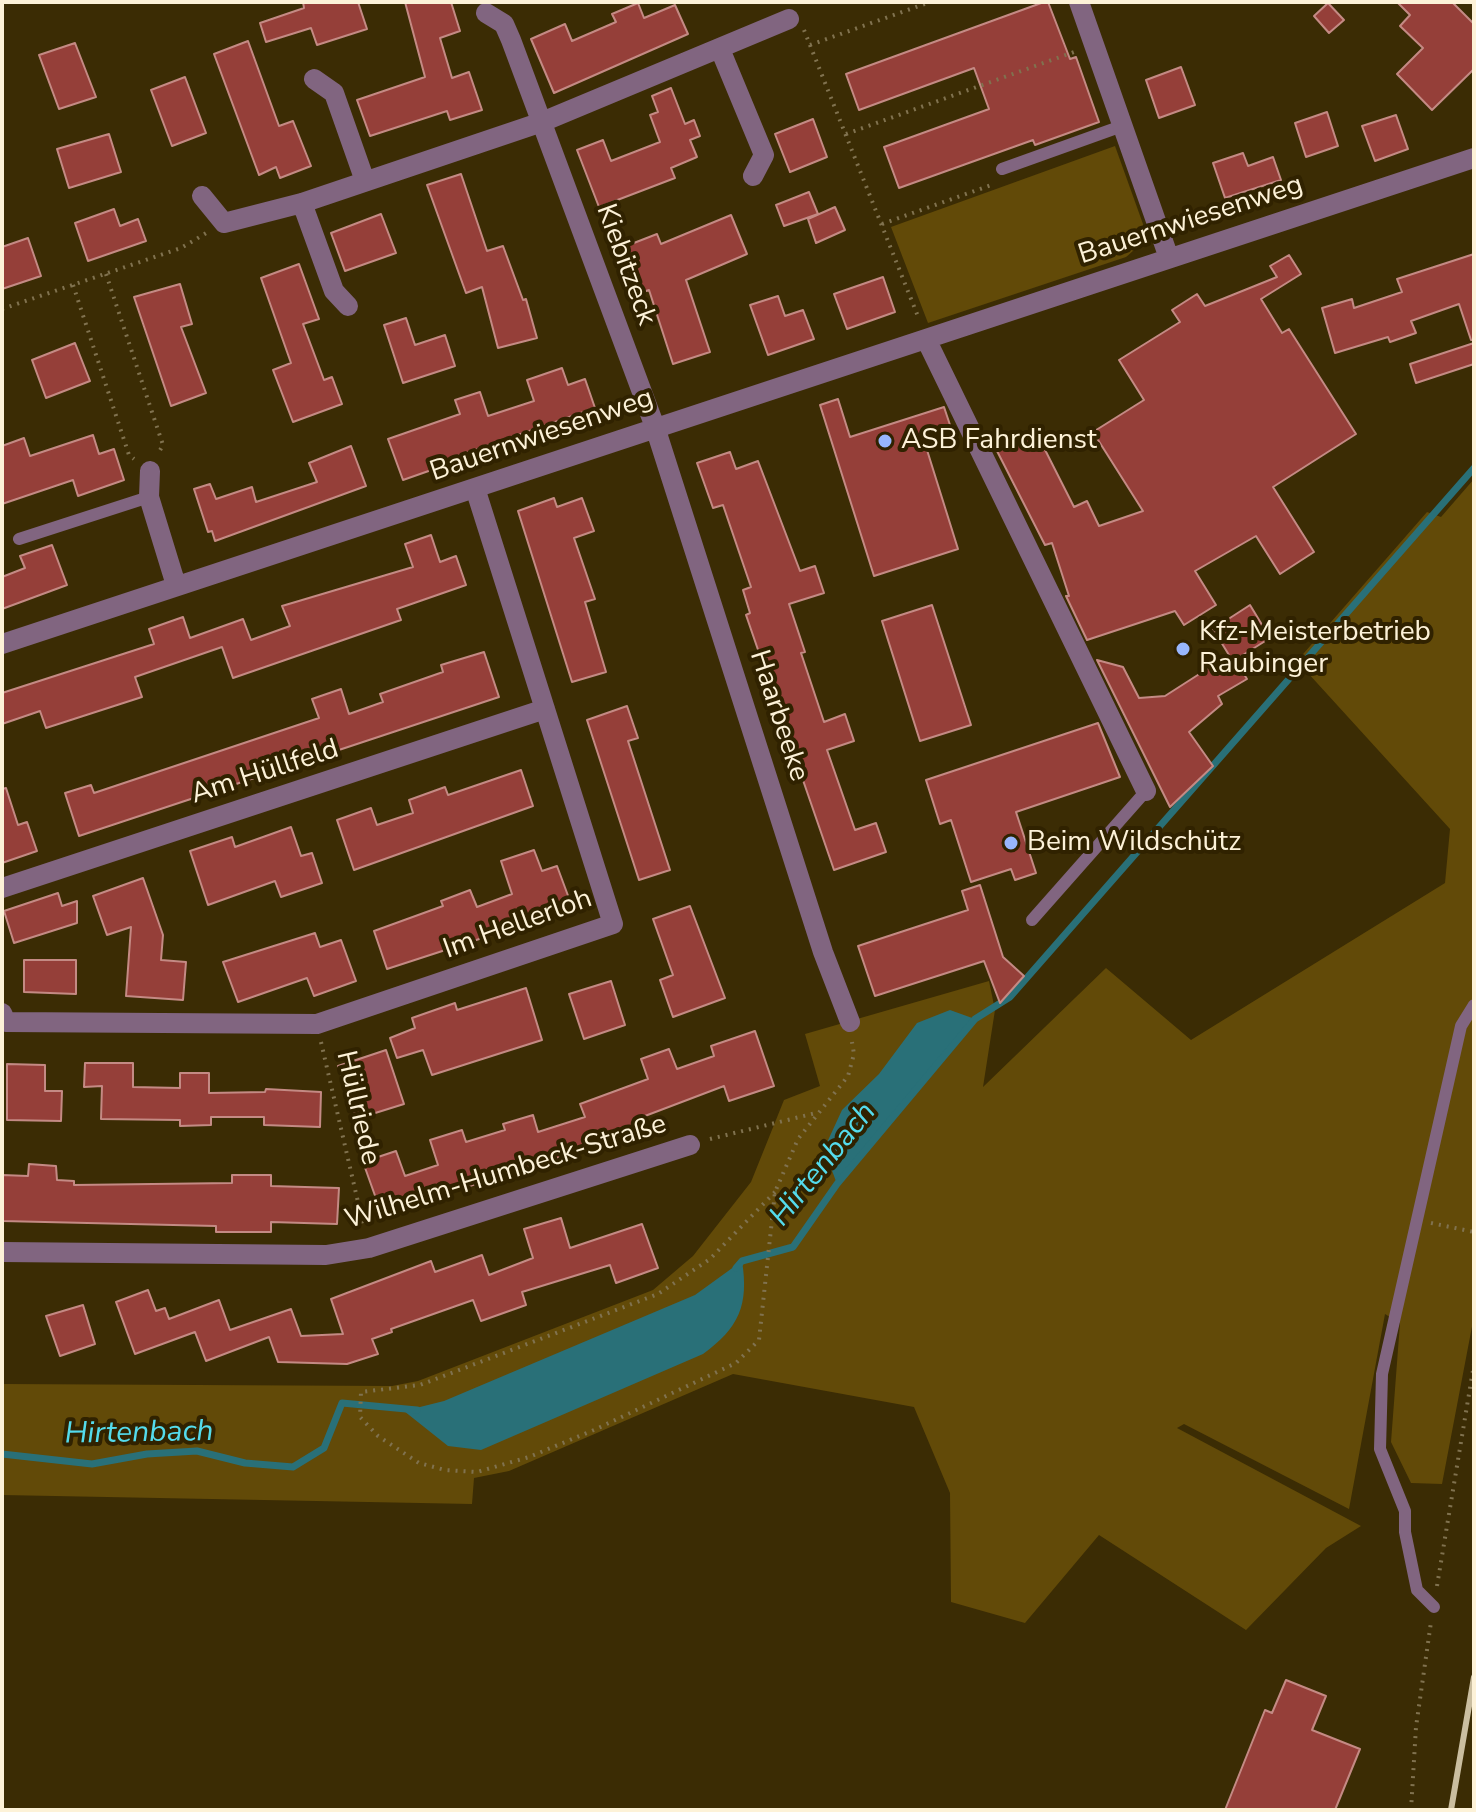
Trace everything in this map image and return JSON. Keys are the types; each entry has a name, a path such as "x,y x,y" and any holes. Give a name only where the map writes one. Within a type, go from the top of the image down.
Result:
{"street":[{"path":"1079,2 1169,258"},
{"name":"Kiebitzeck","path":"486,13 504,24 655,427"},
{"path":"202,196 224,223 302,203 542,122 794,18"},
{"path":"720,49 764,155 753,176"},
{"path":"314,79 334,93 365,181"},
{"name":"Bauernwiesenweg","path":"2,644 1474,158"},
{"path":"302,203 334,291 348,306"},
{"path":"926,339 1146,791"},
{"name":"Haarbeeke","path":"655,427 823,952 850,1022"},
{"path":"150,471 149,497 176,585"},
{"name":"Im Hellerloh","path":"2,1013 6,1022 317,1024 613,924 475,488"},
{"name":"Am Hüllfeld","path":"2,888 545,709"},
{"name":"Wilhelm-Humbeck-Straße","path":"2,1252 326,1255 369,1248 690,1145"}],"lane":[{"path":"1002,169 1122,126"},
{"path":"19,539 149,497"},
{"path":"1032,920 1146,791"},
{"path":"1434,1607 1417,1590 1405,1532 1405,1511 1380,1449 1382,1374 1461,1026 1474,1005"}],"path":[{"path":"810,45 930,2"},
{"path":"794,18 810,45 926,339"},
{"path":"846,134 1095,44"},
{"path":"882,224 997,183"},
{"path":"2,309 181,248 224,223"},
{"path":"73,285 129,455 150,471 163,445 106,274"},
{"path":"775,1192 710,1259 658,1294 420,1385 361,1392 360,1417 378,1436 419,1463 445,1470 477,1472 529,1457 736,1363 759,1340 766,1245 775,1192 798,1139 848,1076 854,1054 850,1022"},
{"name":"Hüllriede","path":"317,1024 369,1248"},
{"path":"715,1137 816,1113"},
{"path":"1417,1220 1474,1232"}],"shaded area":[{"path":"1115,146 1143,224 1141,239 1126,257 928,323 891,227"},
{"path":"1474,479 1474,1316 1442,1484 1411,1483 1391,1442 1400,1323 1385,1314 1349,1509 1184,1424 1177,1428 1361,1526 1326,1548 1246,1630 1099,1535 1025,1623 951,1602 950,1493 914,1407 733,1374 509,1471 474,1478 472,1504 2,1495 2,1384 392,1386 418,1381 653,1290 693,1256 751,1182 784,1100 820,1086 805,1034 989,981 995,1010 983,1087 1106,968 1191,1040 1445,883 1450,829 1297,661 1427,512 1441,517"}],"water":[{"path":"950,1010 975,1019 837,1184 824,1149 842,1110 879,1074 917,1023"},
{"path":"742,1261 744,1290 739,1314 725,1335 703,1354 481,1450 448,1446 404,1411 444,1401 695,1295"}],"building":[{"path":"303,2 358,2 367,29 317,45 311,28 266,42 260,23 304,8"},
{"path":"405,2 451,2 460,31 440,38 452,78 469,72 482,110 450,120 447,111 370,136 357,100 425,77"},
{"path":"1048,2 1070,59 1076,57 1099,122 1035,145 1033,140 899,188 884,147 989,109 974,68 859,110 846,74"},
{"path":"1397,2 1452,2 1474,24 1474,69 1432,110 1397,74 1423,48 1400,26 1410,15"},
{"path":"638,3 644,18 675,5 688,34 554,93 531,39 565,24 572,41 616,22 612,14"},
{"path":"1328,3 1344,20 1329,33 1314,16"},
{"path":"248,41 279,126 293,121 311,166 280,178 276,167 259,175 214,54"},
{"path":"75,43 96,97 59,109 39,55"},
{"path":"1181,67 1195,105 1159,118 1146,80"},
{"path":"185,77 206,133 172,146 151,90"},
{"path":"671,88 685,124 694,120 700,136 690,140 697,157 671,168 675,178 599,207 577,150 603,140 611,161 660,142 650,115 658,112 652,96"},
{"path":"1327,112 1338,146 1306,157 1295,123"},
{"path":"1396,115 1408,149 1375,161 1362,126"},
{"path":"813,119 827,157 790,172 775,134"},
{"path":"109,134 121,172 69,188 57,149"},
{"path":"1243,153 1248,166 1273,157 1281,180 1225,198 1213,163"},
{"path":"461,174 487,251 503,246 523,300 526,299 537,338 498,348 482,287 466,293 427,185"},
{"path":"809,192 818,214 784,226 776,205"},
{"path":"835,207 845,230 816,243 808,219"},
{"path":"114,209 120,226 138,219 146,241 88,261 75,223"},
{"path":"381,214 396,253 345,271 331,233"},
{"path":"731,215 747,254 686,280 710,352 673,364 649,290 640,293 621,248 657,234 661,244"},
{"path":"28,238 41,276 2,289 2,247"},
{"path":"1474,254 1474,340 1471,340 1459,304 1411,321 1416,333 1390,342 1388,337 1335,353 1322,308 1352,299 1354,308 1402,292 1397,279"},
{"path":"1289,255 1301,274 1261,299 1282,333 1289,329 1356,434 1273,487 1314,552 1280,574 1256,536 1195,571 1216,605 1184,625 1175,611 1087,640 1066,596 1069,596 1052,543 1045,545 997,451 1036,432 1074,507 1087,501 1099,526 1143,511 1093,432 1144,400 1119,360 1180,322 1172,310 1197,294 1205,306 1277,277 1270,266"},
{"path":"299,264 319,319 303,324 324,380 332,377 342,404 293,422 273,370 291,363 261,278"},
{"path":"883,277 895,312 847,329 834,294"},
{"path":"180,284 192,324 181,327 206,393 171,406 134,297"},
{"path":"778,296 785,316 803,310 814,339 768,355 750,305"},
{"path":"406,318 415,345 445,335 455,366 403,383 384,325"},
{"path":"75,343 90,381 46,398 32,360"},
{"path":"1474,343 1474,364 1416,383 1410,364"},
{"path":"562,368 568,385 585,379 595,408 455,457 457,461 403,480 388,439 460,414 455,400 480,392 488,416 534,401 527,380"},
{"path":"838,399 850,437 944,407 950,425 922,434 958,549 874,576 820,405"},
{"path":"93,435 99,454 114,449 124,480 78,496 73,480 2,504 2,446 24,438 30,456"},
{"path":"351,446 366,486 215,541 212,531 208,532 194,489 210,484 216,499 252,487 256,502 317,482 309,463"},
{"path":"730,452 736,469 758,461 800,571 815,566 824,593 789,604 805,652 801,653 824,722 845,714 854,741 827,750 855,830 876,823 886,852 834,870 746,615 750,613 743,590 751,587 723,505 713,508 697,463"},
{"path":"554,498 557,507 582,498 594,531 574,538 595,599 585,602 606,672 572,682 518,511"},
{"path":"431,535 440,562 456,556 466,585 397,609 401,620 233,678 222,647 135,677 142,697 46,728 40,711 2,724 2,693 154,644 149,629 183,617 190,638 243,619 251,640 290,626 282,606 413,567 405,544"},
{"path":"52,545 67,585 2,609 2,577 25,568 20,556"},
{"path":"932,605 971,725 920,741 882,621"},
{"path":"1250,605 1270,638 1235,660 1247,679 1218,696 1222,704 1189,732 1213,766 1170,807 1097,660 1123,667 1139,698 1165,696 1229,655 1213,629"},
{"path":"484,652 499,697 79,836 65,793 91,785 94,793 319,718 312,699 341,689 349,714 383,702 380,694 443,672 441,665"},
{"path":"627,706 638,738 628,741 670,870 639,880 587,720"},
{"path":"1098,723 1120,777 1016,812 1036,873 1015,880 1011,869 971,882 951,820 940,824 926,780"},
{"path":"521,770 533,806 354,870 337,820 371,808 377,825 413,813 409,800 445,787 448,795"},
{"path":"6,788 18,825 27,822 37,851 2,863 2,789"},
{"path":"291,827 301,856 312,853 322,883 281,897 275,881 208,905 190,851 232,837 235,847"},
{"path":"534,850 542,871 557,866 570,901 505,924 507,930 387,969 374,931 443,906 441,901 470,890 477,907 512,894 501,861"},
{"path":"143,878 163,935 161,960 186,962 183,1000 126,996 131,927 107,935 93,896"},
{"path":"980,885 1003,957 1024,976 1000,1003 984,961 875,996 858,946 968,910 962,891"},
{"path":"58,893 62,906 77,901 77,923 14,943 4,911"},
{"path":"690,906 725,998 673,1017 660,980 673,975 653,919"},
{"path":"315,933 320,947 341,940 356,981 314,996 307,978 238,1002 223,962"},
{"path":"24,960 76,960 76,994 24,992"},
{"path":"611,981 625,1025 584,1039 569,994"},
{"path":"526,988 542,1040 432,1075 423,1050 397,1058 390,1038 415,1028 412,1018 455,1003 457,1010"},
{"path":"755,1031 774,1086 729,1101 724,1086 637,1119 642,1131 429,1199 383,1218 363,1162 396,1151 405,1176 438,1165 430,1140 462,1130 466,1142 505,1130 503,1124 533,1115 538,1132 585,1117 580,1104 648,1079 641,1059 669,1049 677,1069 714,1056 711,1046"},
{"path":"386,1050 404,1104 356,1119 338,1066"},
{"path":"85,1063 133,1063 133,1087 180,1088 180,1073 209,1073 209,1093 265,1092 266,1089 321,1092 320,1127 264,1125 264,1117 211,1117 211,1125 180,1126 180,1120 101,1119 102,1086 84,1087"},
{"path":"7,1064 45,1065 45,1091 62,1091 61,1121 7,1120"},
{"path":"29,1164 56,1166 57,1180 74,1181 74,1185 232,1183 232,1175 271,1175 271,1186 339,1188 337,1224 271,1222 271,1232 216,1232 216,1226 2,1221 2,1175 28,1176"},
{"path":"561,1218 570,1248 642,1224 658,1268 616,1283 610,1265 522,1292 526,1305 481,1321 473,1300 391,1329 392,1332 372,1339 378,1354 347,1364 278,1362 269,1337 206,1361 195,1332 135,1354 116,1302 148,1290 156,1311 165,1308 169,1319 219,1300 230,1330 291,1309 301,1336 343,1334 331,1299 431,1261 435,1272 482,1255 489,1275 533,1258 524,1229"},
{"path":"83,1305 95,1344 60,1356 46,1316"},
{"path":"1286,1680 1326,1696 1312,1730 1360,1749 1335,1810 1225,1810 1265,1710 1272,1713"}],"waterway":[{"name":"Hirtenbach","path":"736,1268 742,1261 793,1247 837,1184 975,1019 1010,997 1474,468"},
{"name":"Hirtenbach","path":"2,1454 92,1464 147,1454 197,1451 245,1463 293,1467 324,1448 342,1403 417,1410"}],"railway":[{"path":"1451,1810 1474,1677"}],"place":[{"name":"ASB Fahrdienst","path":"885,441"},
{"name":"Kfz-Meisterbetrieb Raubinger","path":"1183,649"},
{"name":"Beim Wildschütz","path":"1011,843"}]}
